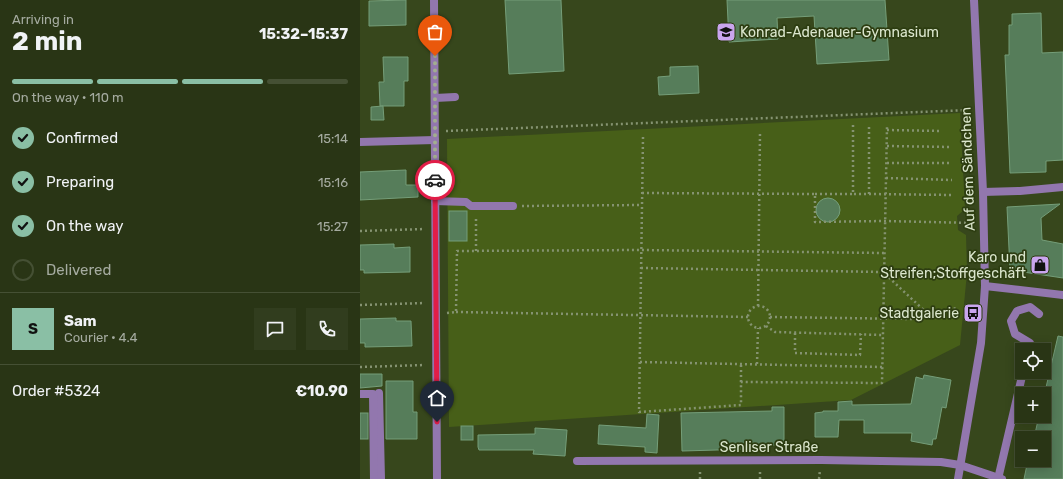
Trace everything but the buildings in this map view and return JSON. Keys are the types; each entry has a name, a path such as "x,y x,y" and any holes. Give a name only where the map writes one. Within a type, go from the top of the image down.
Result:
{"street":[{"path":"434,0 437,479"},
{"name":"Auf dem Sändchen","path":"958,479 982,343 985,286 980,110 974,0"},
{"path":"435,98 455,97"},
{"path":"360,142 435,140"},
{"path":"983,192 1020,191 1063,187"},
{"path":"435,201 466,202 471,206 513,206"},
{"path":"985,286 1063,295"},
{"path":"1030,343 1015,334 1011,321 1017,311 1030,307 1038,314"},
{"path":"1000,478 1021,379"},
{"path":"379,393 381,479"},
{"path":"360,394 373,394 374,479"},
{"name":"Senliser Straße","path":"577,461 821,460 941,462 960,464 1000,478"}],"path":[{"path":"435,131 980,110"},
{"path":"868,124 868,194"},
{"path":"853,126 854,194"},
{"path":"741,382 882,383 882,320 887,129 941,132"},
{"path":"758,306 760,132"},
{"path":"643,137 639,412 740,404 741,365"},
{"path":"887,146 952,147"},
{"path":"887,163 952,163"},
{"path":"886,178 952,180"},
{"path":"642,193 952,195"},
{"path":"815,194 815,222 884,221 984,223"},
{"path":"513,206 642,205"},
{"path":"476,206 476,251"},
{"path":"360,231 435,229"},
{"path":"456,312 457,251 642,250 884,253"},
{"path":"641,268 883,272 929,315"},
{"path":"360,305 435,308 456,312 748,317"},
{"path":"770,317 766,309 758,306 751,309 748,317 749,323 758,328 766,326 775,332 882,335"},
{"path":"770,317 882,320 914,319 957,308"},
{"path":"766,326 770,317"},
{"path":"757,364 758,328"},
{"path":"795,333 795,352 860,355 861,334"},
{"path":"640,362 882,367"},
{"path":"360,367 436,365"}],"green space":[{"path":"960,113 965,209 957,216 958,230 966,235 967,273 960,345 851,400 449,427 447,139"}],"way so far":[{"path":"435,56 435,180"}],"place":[{"name":"Konrad-Adenauer-Gymnasium","path":"726,32"},
{"name":"Karo und Streifen;Stoffgeschäft","path":"1040,265"},
{"name":"Stadtgalerie","path":"973,313"}],"route":[{"path":"435,180 437,422"}]}
